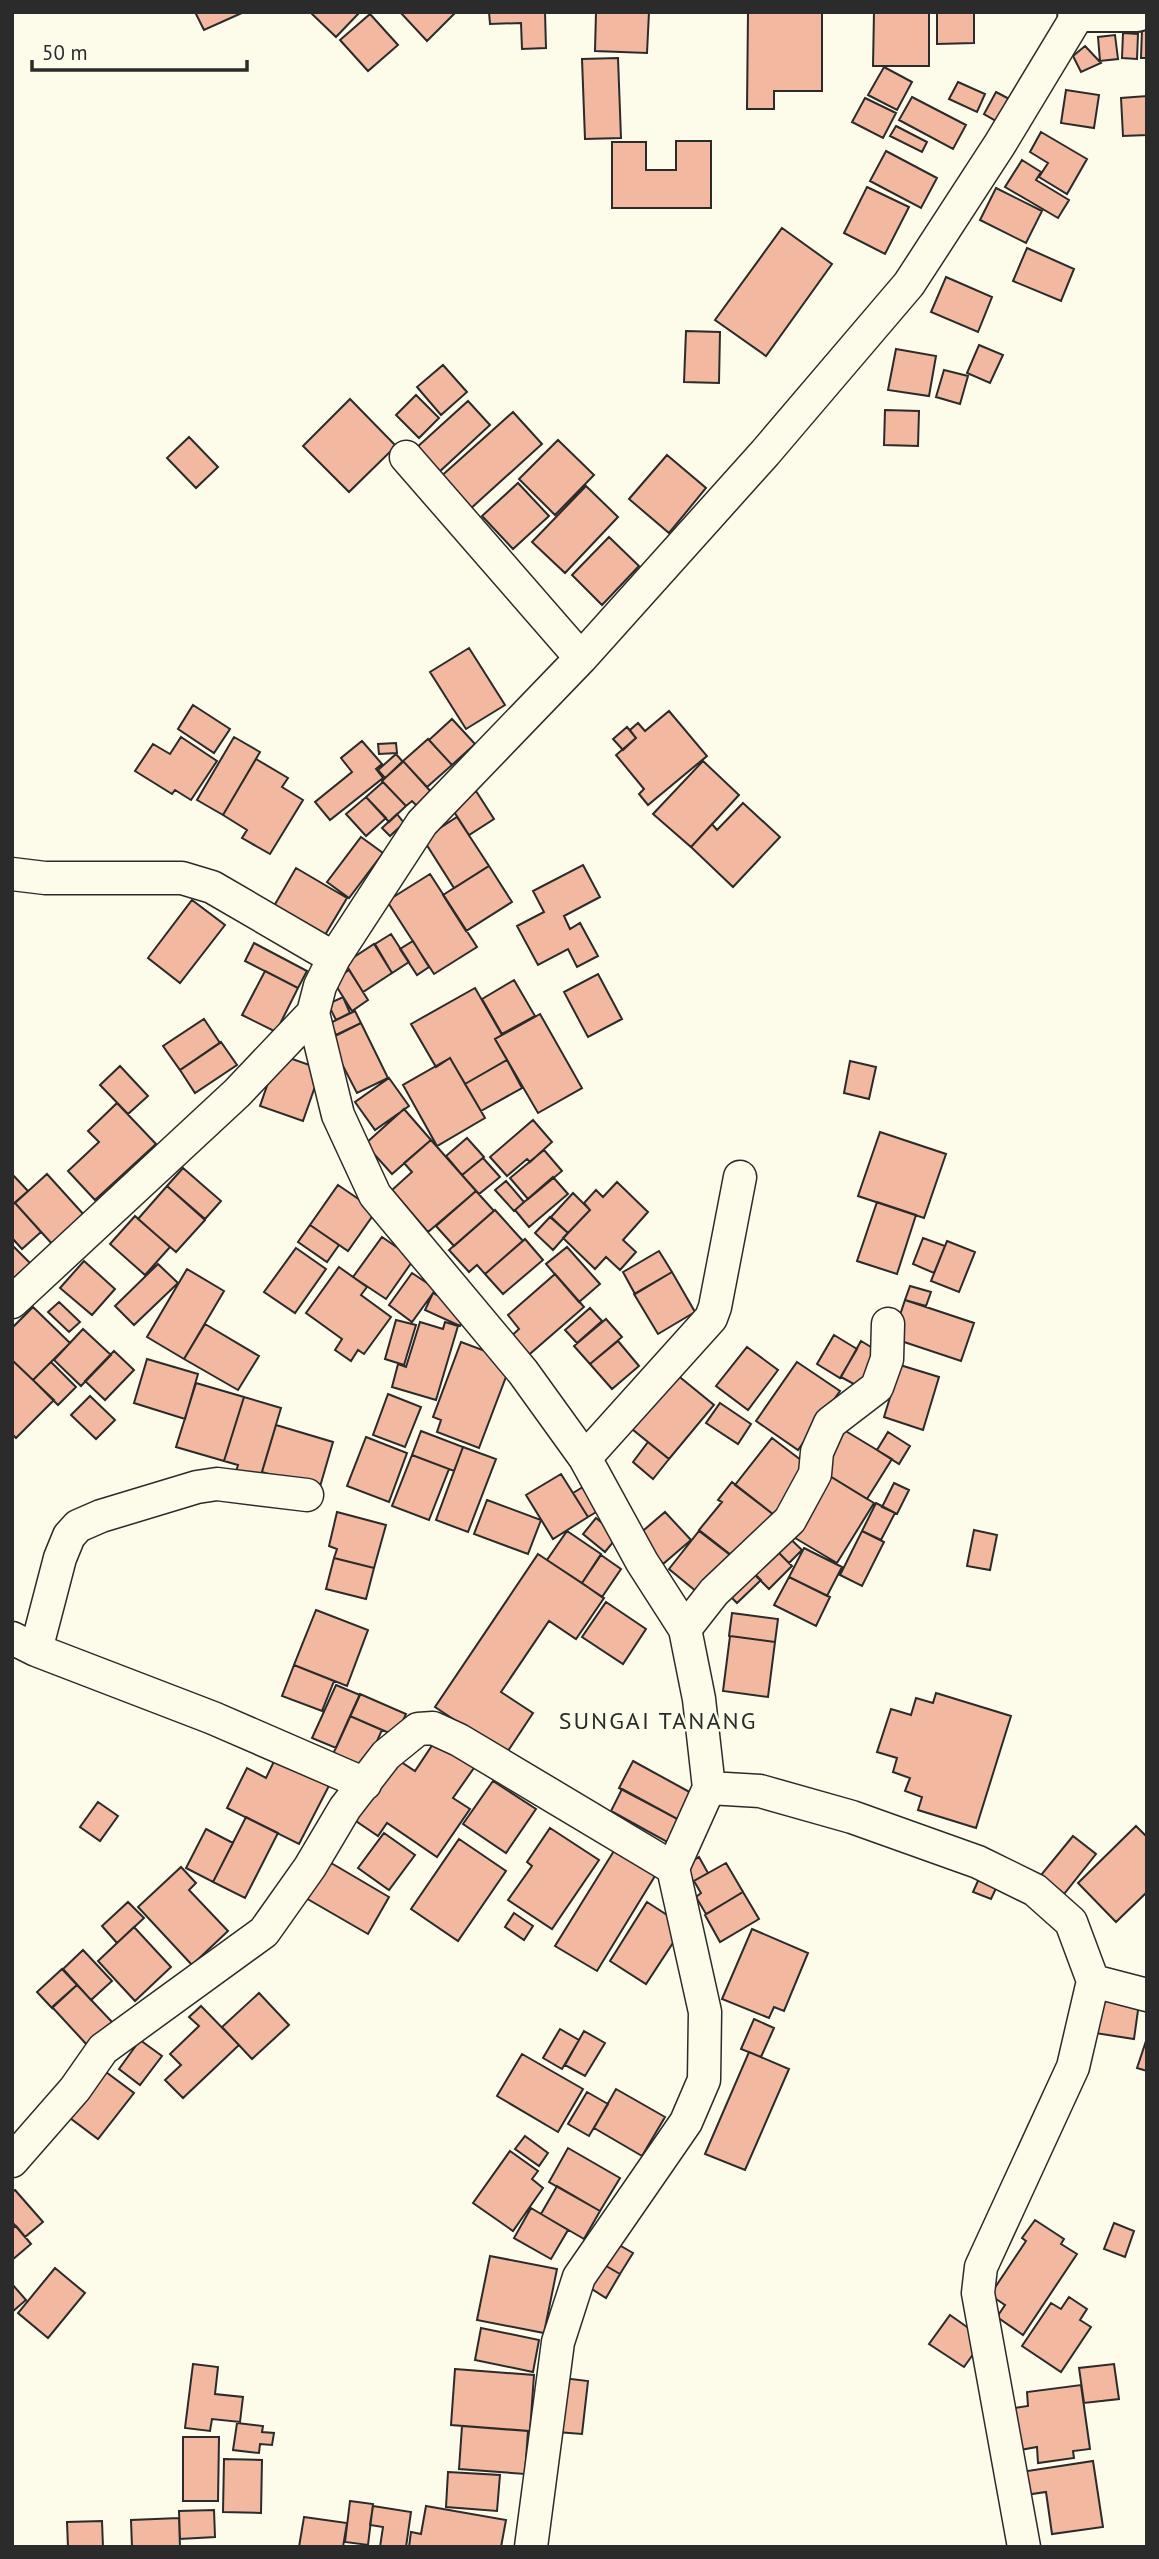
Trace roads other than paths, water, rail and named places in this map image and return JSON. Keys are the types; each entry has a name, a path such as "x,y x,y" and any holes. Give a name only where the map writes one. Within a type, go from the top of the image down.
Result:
{"main road":[{"path":"1078,13 1137,12"}],"street":[{"path":"531,2547 558,2342 579,2277 686,2122 704,2080 705,2012 673,1868 709,1787 699,1699 685,1629 642,1562 585,1458 523,1372 375,1195 338,1115 313,1013 320,986 334,958 422,822 581,658 765,453 909,284 1000,144 1078,13"},
{"path":"406,457 581,658"},
{"path":"12,874 44,878 182,878 212,887 334,958"},
{"path":"12,1303 237,1093 313,1013"},
{"path":"585,1458 711,1318 740,1177"},
{"path":"685,1629 713,1592 790,1520 815,1474 817,1452 831,1423 877,1387 887,1359 888,1324"},
{"path":"307,1495 217,1484 197,1487 101,1516 78,1526 69,1536 24,1644 213,1717 365,1784"},
{"path":"12,2161 75,2089 103,2049 264,1932 310,1867 345,1808 386,1755 418,1729 433,1728 459,1740 673,1868"},
{"path":"709,1787 760,1791 852,1817 978,1862 1035,1890 1071,1922 1093,1981 1073,2067 981,2267 978,2293 1024,2547"},
{"path":"1093,1981 1147,1995"}],"district":[{"name":"SUNGAI TANANG","path":"658,1720"}]}
